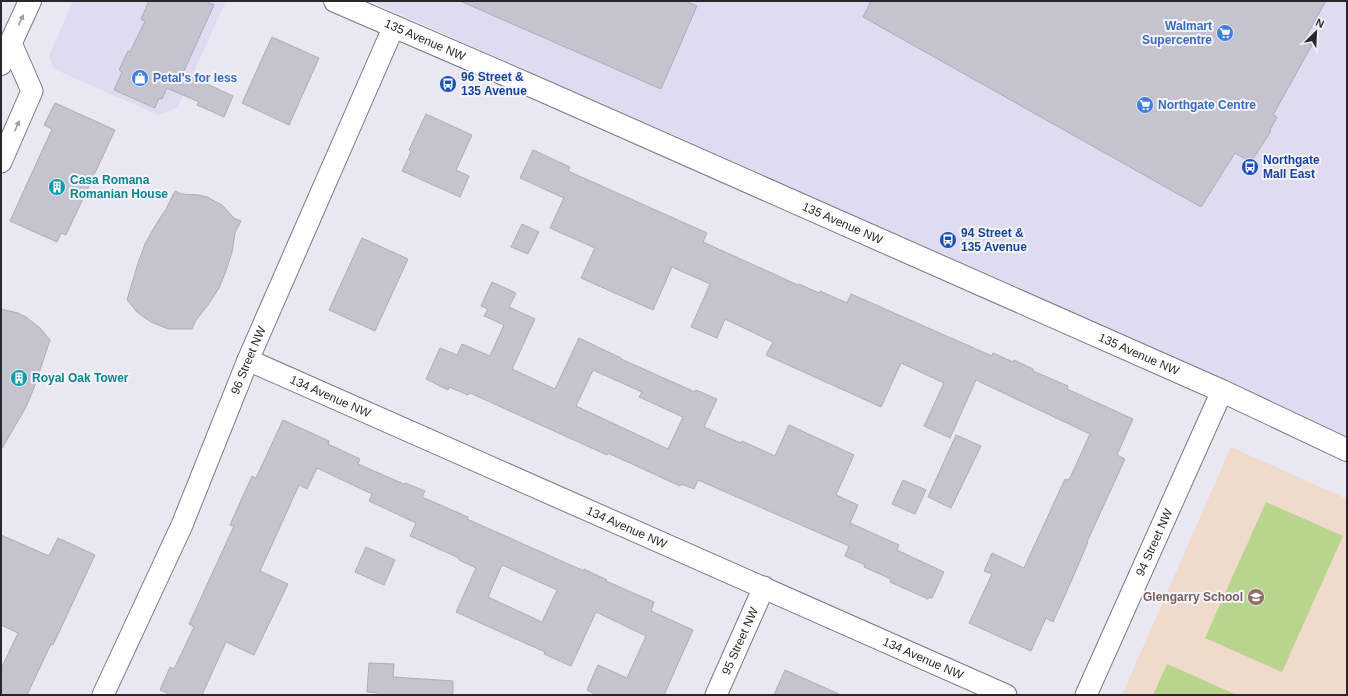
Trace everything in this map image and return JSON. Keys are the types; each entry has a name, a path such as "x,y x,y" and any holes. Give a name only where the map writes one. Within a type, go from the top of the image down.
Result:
{"street":[{"path":"1,64 30,1"},
{"name":"135 Avenue NW","path":"335,1 1222,391 1347,450"},
{"name":"96 Street NW","path":"103,695 182,525 248,360 394,26"},
{"path":"1,162 32,91 10,43"},
{"name":"134 Avenue NW","path":"248,360 1006,695"},
{"name":"94 Street NW","path":"1086,695 1222,391"},
{"name":"95 Street NW","path":"716,695 764,587"}],"shaded area":[{"path":"73,1 226,1 178,107 158,115 54,69 49,56"},
{"path":"371,1 1347,1 1347,439"},
{"name":"Glengarry School","path":"1231,447 1347,499 1347,695 1122,695"}],"green space":[{"path":"1266,502 1343,536 1282,672 1205,638"},
{"path":"1167,664 1237,695 1153,695"}],"building":[{"path":"149,1 205,1 214,5 183,73 233,96 224,117 197,105 199,102 167,88 162,99 159,98 155,108 114,90 122,72 119,70 128,51 130,52 145,21 141,19"},
{"path":"460,1 685,1 697,6 661,89"},
{"name":"Northgate Centre","path":"871,1 1326,1 1304,40 1312,45 1273,115 1277,117 1270,130 1271,131 1251,162 1235,153 1201,207 863,17"},
{"path":"272,37 319,58 289,125 242,103"},
{"name":"Casa Romana Romanian House","path":"55,103 115,130 66,235 61,233 57,242 10,221 52,129 44,125"},
{"path":"426,114 472,135 456,170 469,176 460,197 402,171 411,152 409,150"},
{"path":"533,150 570,167 568,171 707,233 703,242 798,285 799,284 819,293 820,291 847,303 851,294 992,356 993,353 1013,362 1014,360 1033,369 1033,371 1068,386 1067,389 1133,419 1117,455 1125,459 1087,542 1053,622 1046,618 1031,651 969,623 992,574 984,571 992,553 1024,568 1065,479 1069,480 1090,434 976,380 950,438 924,426 944,383 901,363 881,407 766,355 773,342 725,319 717,338 691,327 710,284 672,267 653,310 581,278 595,248 550,228 564,198 520,178"},
{"path":"175,191 181,194 207,197 222,205 234,218 241,221 235,233 232,252 219,288 196,320 192,329 168,329 151,322 137,312 127,300 145,244"},
{"path":"522,224 539,232 528,254 511,247"},
{"path":"362,238 408,259 375,331 329,310"},
{"path":"492,282 516,293 509,307 535,319 512,369 555,389 579,338 621,359 695,392 696,390 717,399 704,427 741,443 742,441 775,456 789,425 854,455 836,495 858,505 850,523 899,545 897,550 944,572 932,598 929,597 928,599 890,582 891,579 864,567 865,565 845,556 849,546 698,480 694,489 681,484 680,486 608,453 607,455 470,393 468,395 449,387 448,390 426,379 440,348 457,355 462,344 490,356 504,325 484,316 488,309 481,306","holes":["593,370 642,392 639,397 683,417 668,449 576,406"]},
{"name":"Royal Oak Tower","path":"1,309 18,313 26,317 40,328 50,340 26,407 1,450"},
{"path":"283,420 329,441 328,444 360,459 358,464 404,484 405,483 425,491 422,497 468,517 467,519 584,571 584,569 607,580 606,581 654,602 651,611 693,630 664,695 597,695 587,690 598,665 627,678 646,636 596,612 571,666 544,654 545,652 456,612 476,568 459,560 459,558 410,536 416,523 369,501 372,494 317,468 307,489 299,485 260,571 288,584 254,655 226,642 202,695 171,695 160,690 170,667 174,669 194,627 189,624 234,526 230,525 252,476 256,478","holes":["502,565 557,590 542,622 488,597"]},
{"path":"956,435 981,446 951,508 928,497"},
{"path":"903,480 926,490 915,514 892,504"},
{"path":"1,535 49,556 58,538 95,555 53,645 51,644 27,695 1,695 1,669 18,633 1,625"},
{"path":"366,547 395,560 384,585 355,572"},
{"path":"369,663 394,664 393,677 453,681 453,695 378,695 378,693 367,692"},
{"path":"785,670 841,695 774,695"}],"place":[{"name":"Walmart Supercentre","path":"1225,33"},
{"name":"Petal's for less","path":"140,78"},
{"name":"96 Street & 135 Avenue","path":"448,84"},
{"name":"Northgate Centre","path":"1145,105"},
{"name":"Northgate Mall East","path":"1250,167"},
{"name":"Casa Romana Romanian House","path":"57,187"},
{"name":"94 Street & 135 Avenue","path":"948,240"},
{"name":"Royal Oak Tower","path":"19,378"},
{"name":"Glengarry School","path":"1256,597"}]}
